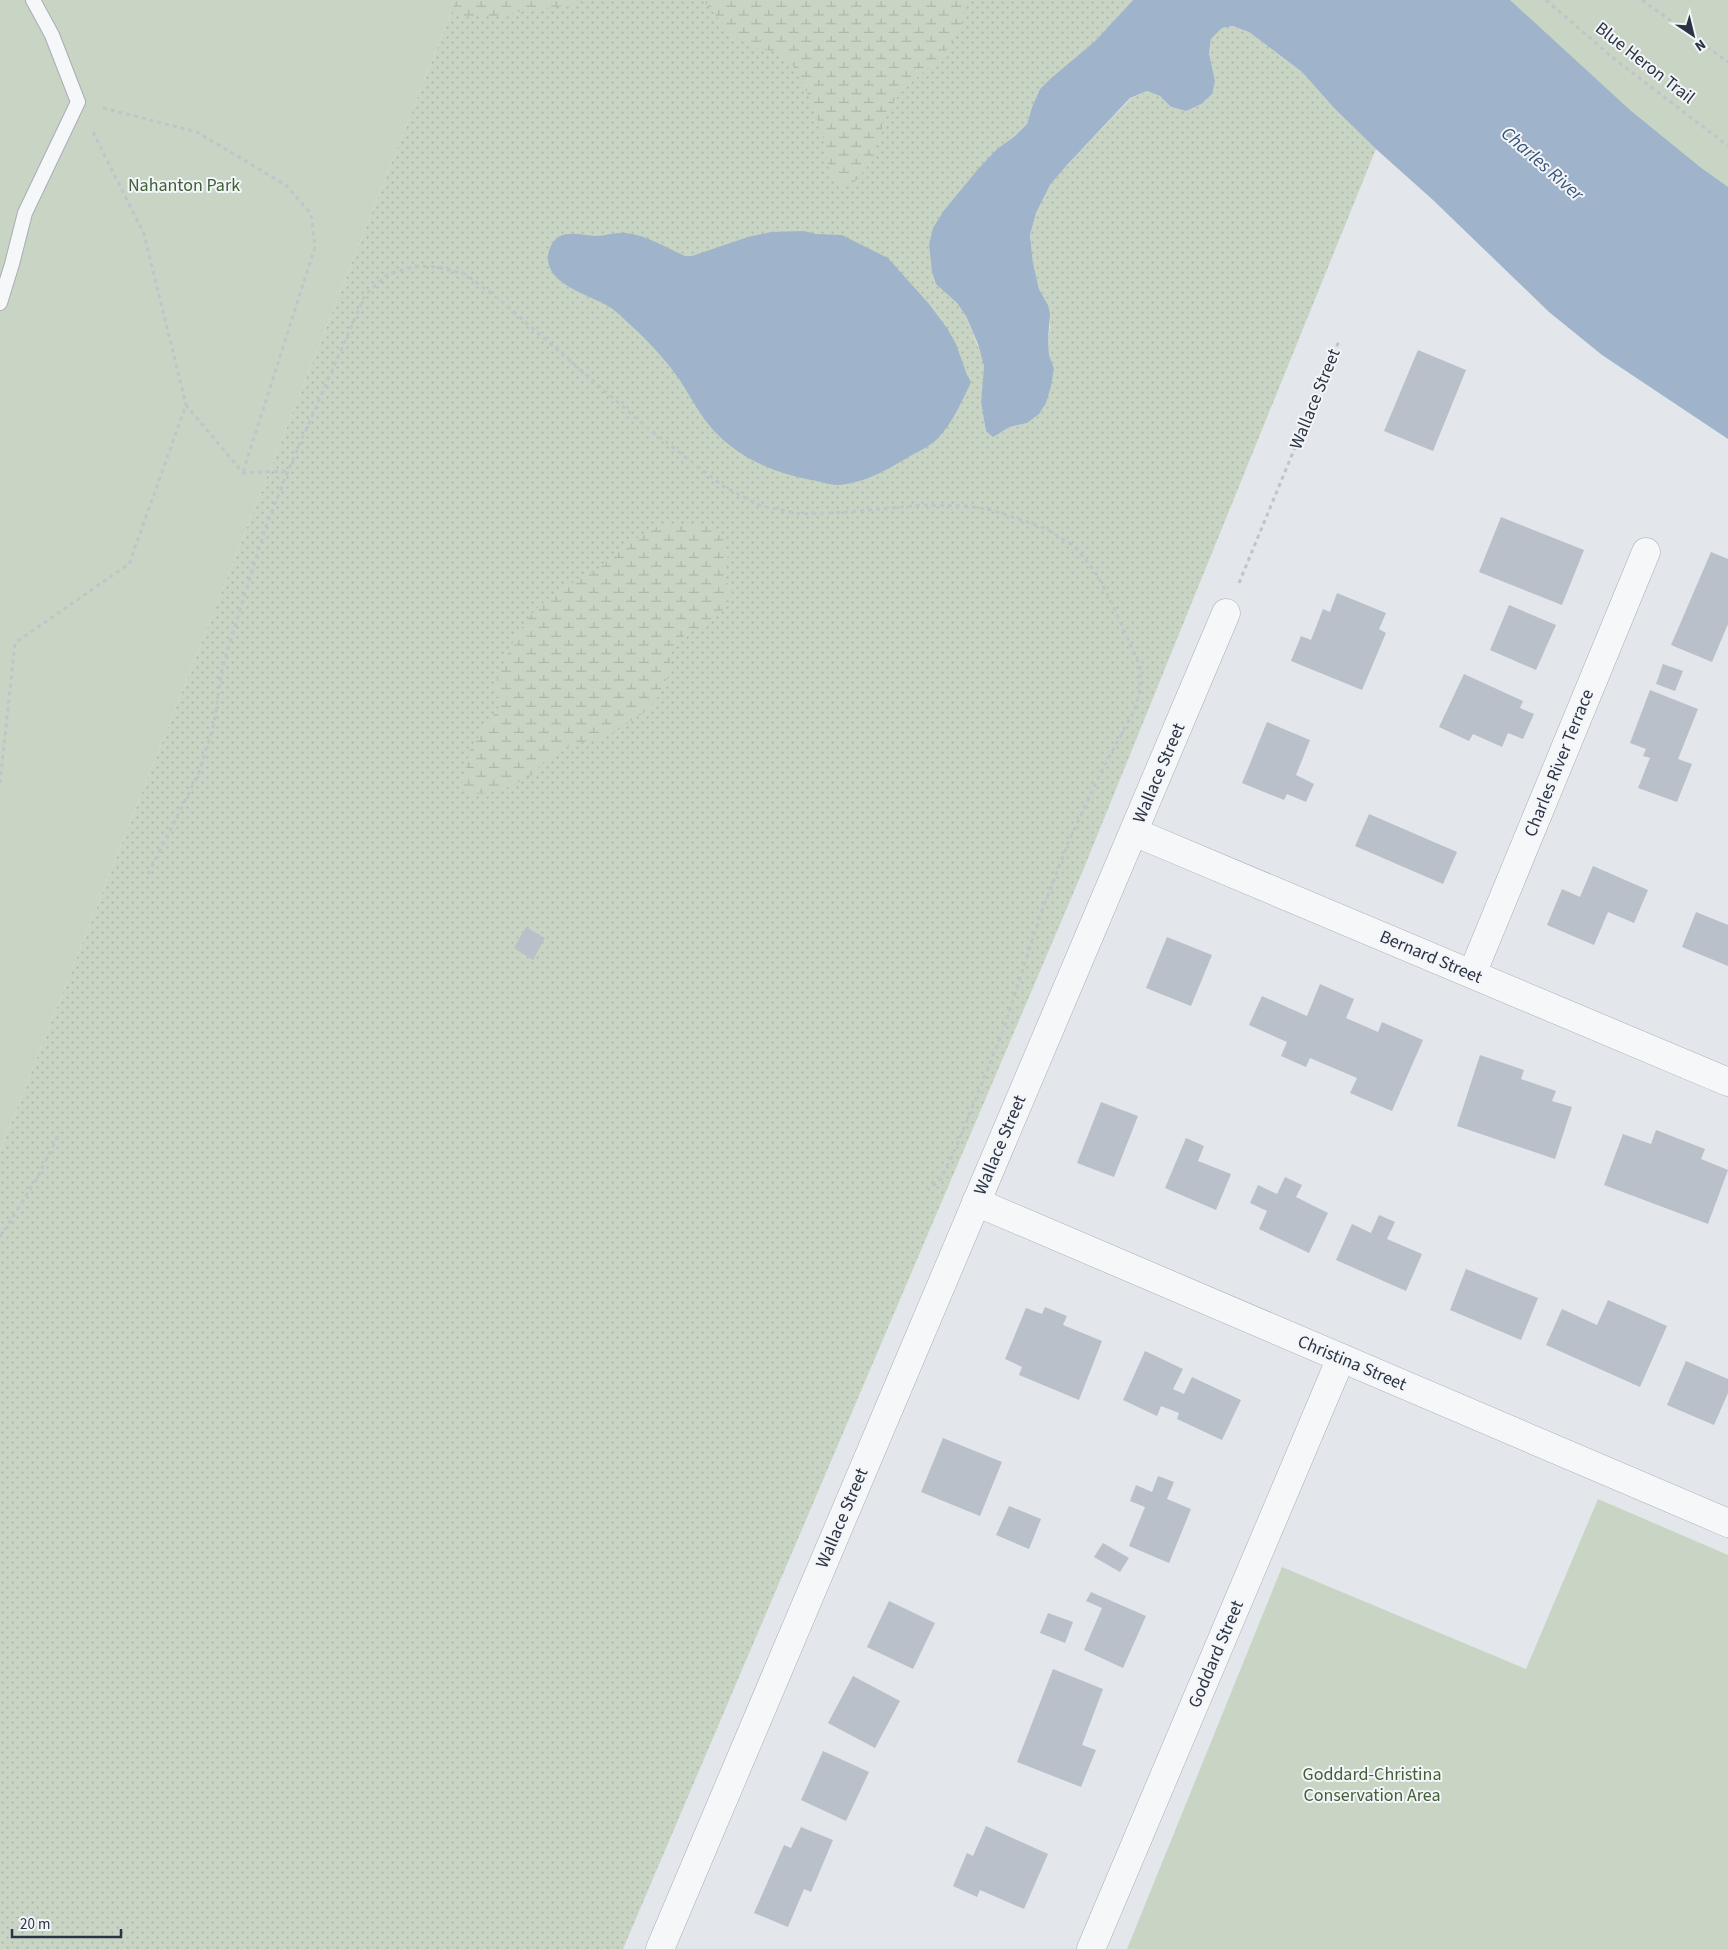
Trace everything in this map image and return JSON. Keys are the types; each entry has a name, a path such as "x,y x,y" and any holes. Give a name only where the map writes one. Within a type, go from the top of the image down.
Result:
{"street":[{"name":"Charles River Terrace","path":"1472,974 1646,552"},
{"name":"Wallace Street","path":"660,1949 1226,613"},
{"name":"Bernard Street","path":"1134,832 1728,1082"},
{"name":"Christina Street","path":"976,1202 1728,1523"},
{"name":"Goddard Street","path":"1091,1949 1341,1358"}],"lane":[{"path":"0,303 25,214 78,102 52,35 33,0"}],"path":[{"name":"Blue Heron Trail","path":"1546,0 1612,57 1728,146"},
{"path":"1642,0 1728,62"},
{"path":"78,102 144,234 186,405 243,473"},
{"path":"78,102 197,132 287,186 311,214 315,247 243,473"},
{"path":"148,874 198,775 214,724 222,668 266,529 288,471 365,295 388,275 415,266 437,267 465,274 482,286 644,425 723,486 761,506 802,514 924,505 967,506 992,510 1045,528 1075,546 1094,570 1121,622 1140,666 1140,689 1135,709 1101,772 1061,862 1040,916 1003,1031 957,1145 941,1179 928,1190"},
{"name":"Wallace Street","path":"1226,613 1339,341"},
{"path":"0,783 15,643 129,564 186,405"},
{"path":"243,473 288,471"},
{"path":"0,1237 36,1180 60,1132"}],"green space":[{"name":"Nahanton Park","path":"0,0 456,0 0,1151"},
{"path":"194,0 589,0 576,5 536,9 497,16 464,16 438,8"},
{"path":"456,0 1133,0 1095,41 1040,89 1027,124 1015,136 997,149 945,209 947,294 957,303 966,316 982,356 984,366 981,402 986,431 1001,433 1010,427 1027,423 1054,368 1049,355 1048,339 1050,326 1048,305 1039,289 1033,263 1030,235 1036,213 1050,185 1131,98 1147,91 1160,96 1171,107 1186,111 1215,81 1209,53 1211,39 1222,28 1233,26 1249,32 1302,72 1334,108 1376,149 1084,868 623,1949 0,1949 0,1151"},
{"path":"703,0 964,0 963,20 947,50 895,100 885,116 879,146 871,161 853,184 842,185 830,174 821,129 806,90 793,66 781,53 755,48 732,35"},
{"path":"1456,0 1728,0 1728,265"},
{"path":"688,524 712,526 724,540 728,560 725,576 732,594 726,607 710,621 695,628 676,642 671,655 668,677 660,694 649,709 615,732 590,741 572,744 551,756 532,775 512,786 488,793 469,794 462,784 471,746 499,706 494,687 515,637 534,611 554,593 597,570 623,546 659,526"},
{"name":"Goddard-Christina Conservation Area","path":"1598,1499 1728,1555 1728,1949 1127,1949 1282,1567 1526,1669"}],"water":[{"name":"Charles River","path":"1133,0 1510,0 1630,110 1700,167 1728,187 1728,439 1602,355 1549,312 1433,200 1376,149 1334,108 1302,72 1249,32 1233,26 1222,28 1211,39 1209,53 1215,81 1212,94 1201,104 1186,111 1171,107 1160,96 1147,91 1130,98 1050,185 1036,213 1030,235 1033,263 1039,289 1048,305 1050,314 1049,355 1054,368 1051,386 1046,403 1039,414 1027,423 1010,427 993,437 986,431 981,402 984,366 978,344 966,316 957,303 936,284 932,272 929,244 933,228 945,209 979,168 997,149 1015,136 1027,124 1040,89 1095,41"},
{"path":"804,231 816,234 842,235 888,258 929,304 947,328 956,344 971,382 961,404 944,431 924,449 883,472 846,484 831,484 772,469 747,457 725,442 700,413 673,371 646,339 612,309 577,291 557,278 551,270 548,260 550,248 554,241 558,237 570,234 596,236 622,233 634,234 685,256 692,256 748,237 771,232"}],"building":[{"path":"1418,350 1466,370 1433,451 1384,431"},
{"path":"1501,517 1584,550 1562,605 1479,572"},
{"path":"1711,552 1728,559 1728,624 1712,662 1671,645"},
{"path":"1337,593 1386,613 1379,629 1386,633 1362,690 1291,661 1301,636 1311,640 1323,609 1330,612"},
{"path":"1509,605 1556,625 1536,670 1490,650"},
{"path":"1663,664 1683,671 1675,691 1656,684"},
{"path":"1464,674 1523,701 1520,708 1534,714 1523,739 1508,733 1502,747 1473,734 1469,741 1439,727"},
{"path":"1650,690 1698,709 1678,759 1692,764 1677,802 1638,788 1650,758 1643,756 1646,749 1630,743"},
{"path":"1267,722 1310,740 1296,775 1314,784 1306,802 1287,794 1284,800 1242,783"},
{"path":"1369,814 1457,852 1443,884 1355,846"},
{"path":"1593,866 1648,890 1634,923 1608,912 1594,945 1547,925 1562,889 1580,897"},
{"path":"1696,912 1728,925 1728,966 1682,947"},
{"path":"526,927 545,938 533,960 514,948"},
{"path":"1167,937 1212,955 1191,1006 1146,988"},
{"path":"1320,984 1354,999 1346,1018 1378,1032 1382,1022 1423,1040 1392,1111 1350,1093 1357,1078 1310,1058 1306,1067 1281,1056 1287,1042 1249,1025 1262,996 1307,1016"},
{"path":"1480,1055 1524,1070 1521,1079 1556,1091 1552,1101 1572,1107 1555,1159 1457,1126"},
{"path":"1101,1102 1138,1116 1114,1177 1077,1163"},
{"path":"1656,1130 1705,1149 1701,1159 1728,1170 1708,1224 1604,1185 1623,1134 1651,1144"},
{"path":"1186,1138 1204,1146 1198,1161 1231,1174 1216,1210 1165,1188"},
{"path":"1285,1177 1302,1185 1296,1197 1328,1213 1309,1253 1259,1229 1267,1211 1250,1203 1258,1185 1277,1194"},
{"path":"1379,1215 1395,1222 1387,1239 1422,1254 1406,1291 1336,1260 1352,1224 1371,1233"},
{"path":"1466,1269 1538,1298 1521,1340 1450,1310"},
{"path":"1608,1300 1667,1326 1640,1387 1546,1345 1562,1309 1597,1325"},
{"path":"1045,1307 1067,1316 1063,1325 1102,1341 1079,1400 1019,1375 1022,1367 1005,1359 1026,1308 1042,1314"},
{"path":"1145,1351 1183,1369 1173,1389 1184,1394 1192,1377 1241,1400 1222,1440 1177,1419 1179,1413 1161,1406 1157,1416 1123,1400"},
{"path":"1686,1361 1728,1379 1728,1393 1714,1425 1667,1405"},
{"path":"943,1438 1002,1462 980,1516 921,1492"},
{"path":"1158,1476 1174,1482 1167,1499 1191,1509 1169,1563 1129,1546 1145,1507 1130,1501 1136,1485 1152,1492"},
{"path":"1009,1506 1041,1519 1029,1549 996,1535"},
{"path":"1103,1543 1129,1558 1120,1572 1094,1557"},
{"path":"1091,1592 1146,1616 1123,1668 1084,1650 1102,1608 1086,1601"},
{"path":"889,1601 935,1623 913,1669 867,1647"},
{"path":"1048,1613 1073,1622 1065,1643 1040,1633"},
{"path":"1053,1669 1103,1689 1082,1745 1096,1750 1081,1787 1017,1762"},
{"path":"853,1676 900,1701 875,1748 828,1723"},
{"path":"823,1751 869,1772 846,1821 801,1800"},
{"path":"986,1826 1048,1854 1024,1909 980,1890 977,1897 953,1886 967,1853 973,1856"},
{"path":"801,1827 833,1840 811,1892 804,1889 788,1927 754,1913 784,1845 791,1848"}]}
